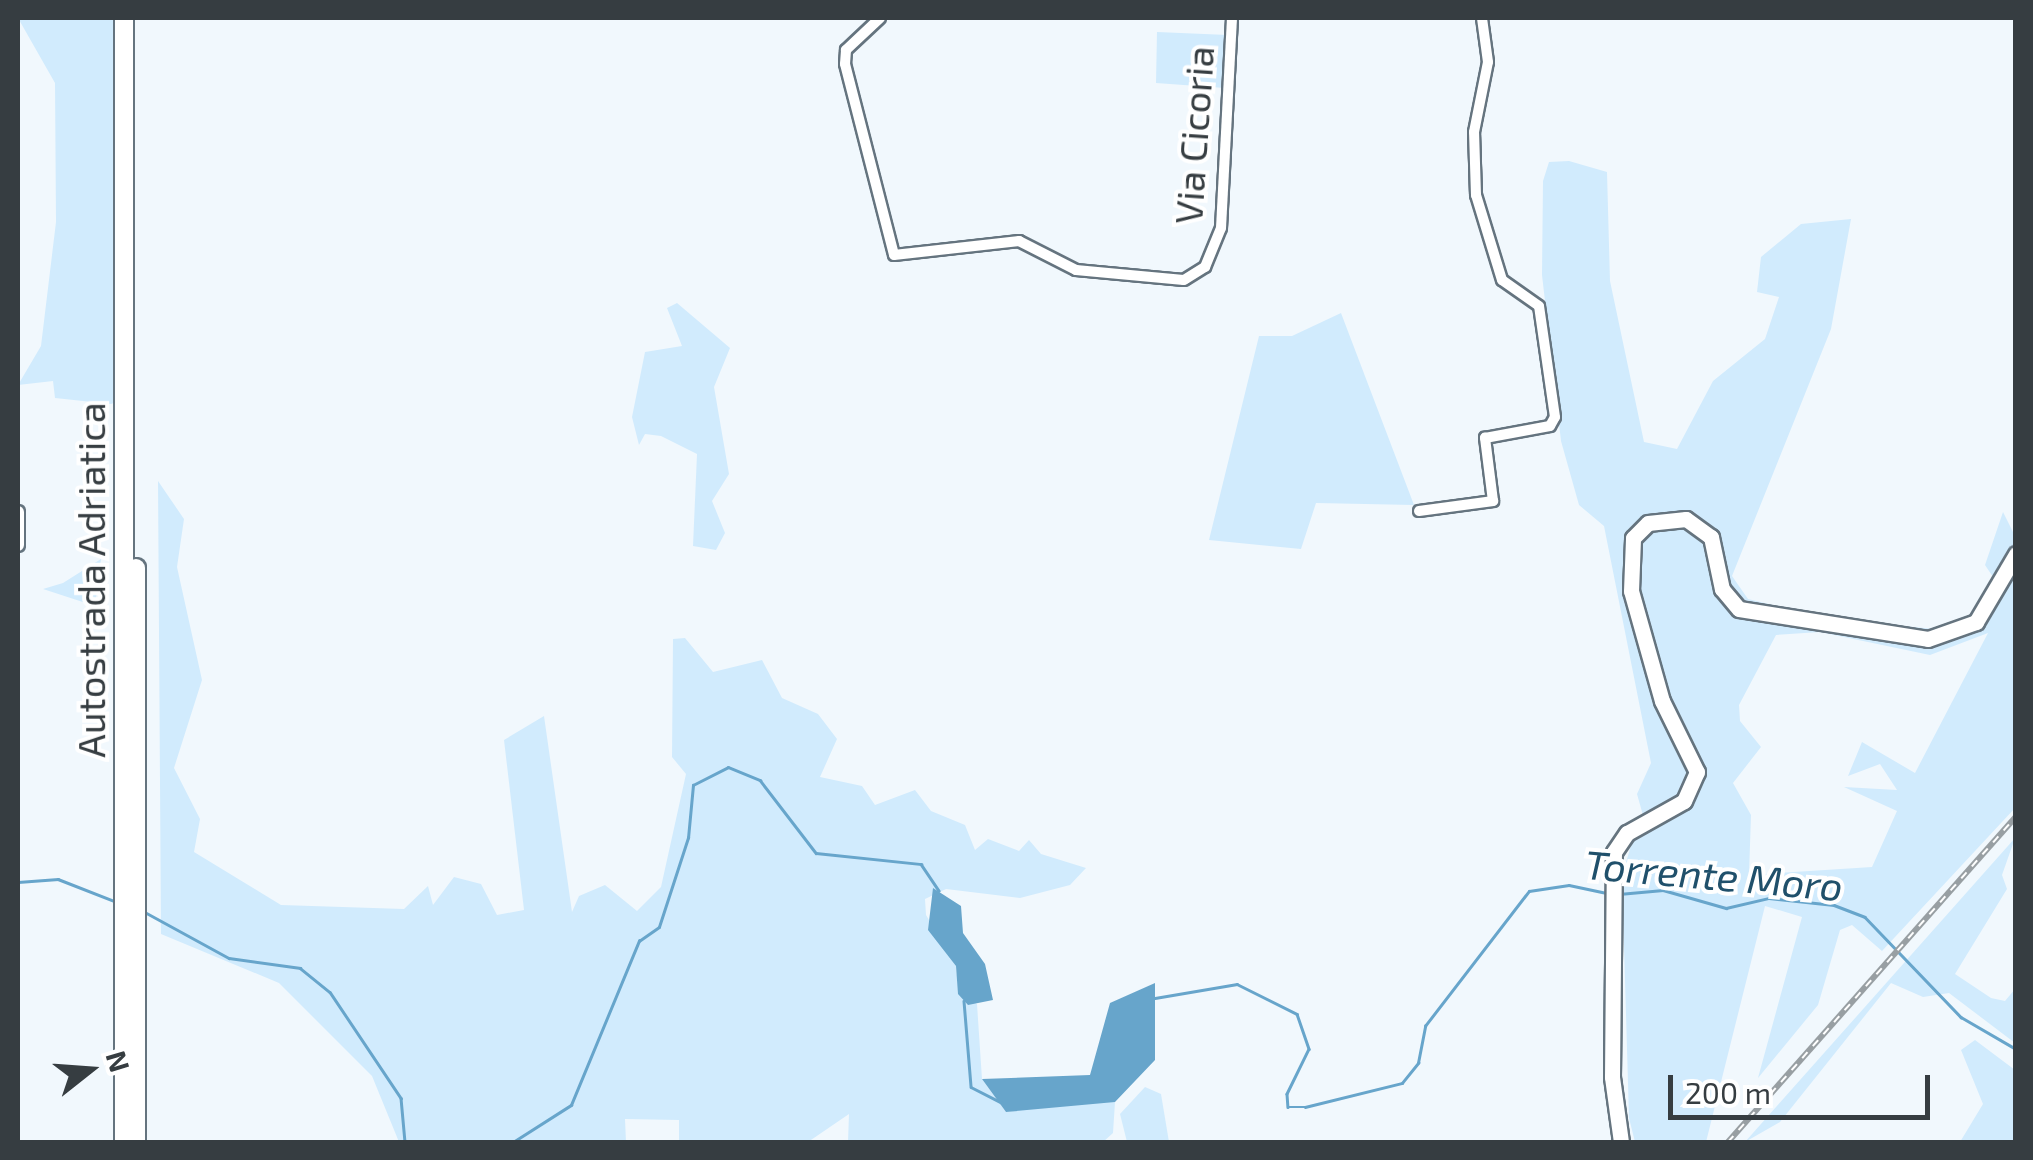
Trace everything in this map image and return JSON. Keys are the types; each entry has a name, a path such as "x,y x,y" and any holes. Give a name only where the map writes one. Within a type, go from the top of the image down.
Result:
{"highway":[{"name":"Autostrada Adriatica","path":"124,18 130,79 136,1142"},
{"name":"Autostrada Adriatica","path":"124,1142 130,79 135,18"}],"main road":[{"path":"1621,1142 1611,993 1611,875 1619,841 1684,801 1696,782 1631,591 1628,548 1642,527 1671,518 1704,529 1722,589 1739,608 1928,639 1976,622 2016,554"}],"street":[{"name":"Via Cicoria","path":"880,18 846,50 846,64 894,256 1019,241 1076,270 1184,280 1206,267 1221,228 1232,18"},
{"path":"1419,511 1492,501 1482,455 1489,433 1550,426 1555,417 1539,306 1502,280 1476,194 1474,132 1488,62 1482,18"},
{"path":"18,512 18,545"}],"shaded area":[{"path":"18,18 117,18 119,401 111,404 55,398 53,381 18,385 41,346 56,222 55,83"},
{"path":"1157,32 1228,35 1225,88 1156,83"},
{"path":"1569,161 1607,172 1610,281 1644,442 1677,449 1713,381 1765,339 1779,297 1757,292 1761,257 1801,224 1851,219 1831,329 1732,576 1748,599 1830,619 1945,630 1978,613 1995,580 1985,565 2003,512 2015,536 2015,808 1882,951 1852,925 1840,930 1818,1005 1758,1078 1802,917 1765,906 1706,1142 1635,1142 1629,1118 1622,876 1632,842 1648,833 1637,794 1651,763 1604,526 1579,505 1561,441 1542,275 1543,181 1549,162","holes":["1820,632 1930,655 1988,633 1915,773 1862,742 1848,776 1880,764 1897,790 1844,787 1897,811 1872,867 1749,875 1751,815 1733,783 1761,747 1740,721 1739,705 1776,635"]},
{"path":"677,303 730,348 714,387 729,474 712,501 725,533 716,550 693,546 697,454 661,436 645,434 639,445 632,417 645,352 682,346 667,308"},
{"path":"1341,313 1414,505 1316,503 1301,549 1209,540 1259,336 1292,336"},
{"path":"158,481 184,519 177,567 202,680 174,768 200,819 194,852 281,905 404,909 428,886 433,905 454,877 481,884 497,915 524,910 504,740 544,716 572,912 579,896 605,885 637,911 661,887 686,774 672,757 673,639 685,638 713,672 762,660 782,698 818,714 837,739 820,777 862,786 875,805 915,790 931,811 965,825 975,850 988,839 1019,851 1029,840 1041,854 1086,868 1070,885 1020,898 946,889 925,899 926,915 956,966 959,994 977,1004 982,1079 1006,1112 1104,1098 1115,1102 1113,1133 1103,1142 848,1142 849,1114 808,1142 679,1142 679,1120 625,1119 626,1142 399,1142 372,1076 279,983 161,934"},
{"path":"101,559 95,606 43,589 63,583"},
{"path":"2015,838 2002,875 2007,889 1955,974 1991,998 2005,1001 2015,989 2015,1043 1949,993 1923,997 1891,983 1780,1122 1745,1142"},
{"path":"1975,1040 2015,1070 2015,1142 1960,1142 1983,1104 1961,1050"},
{"path":"1145,1087 1161,1094 1169,1142 1127,1142 1120,1114"}],"water":[{"path":"933,888 961,906 963,933 985,964 993,1000 968,1005 958,994 956,966 928,930"},
{"path":"1155,983 1155,1060 1115,1102 1006,1112 982,1079 1090,1075 1110,1003"}],"waterway":[{"name":"Torrente Moro","path":"513,1142 571,1105 639,941 659,927 688,838 693,785 728,767 760,780 816,853 921,864 939,891"},
{"name":"Torrente Moro","path":"18,882 58,879 117,902"},
{"name":"Torrente Moro","path":"1155,998 1237,984 1297,1014 1309,1049 1287,1094 1288,1107 1305,1107 1402,1083 1418,1063 1425,1026 1529,891 1569,885 1606,893"},
{"name":"Torrente Moro","path":"1619,894 1663,890 1726,908 1769,898 1834,905 1865,917 1961,1017 2016,1049"},
{"name":"Torrente Moro","path":"143,911 229,958 300,968 330,992 401,1098 405,1142"},
{"name":"Torrente Moro","path":"964,1001 971,1087 1002,1103"}],"railway":[{"path":"1728,1142 2016,817"}]}
